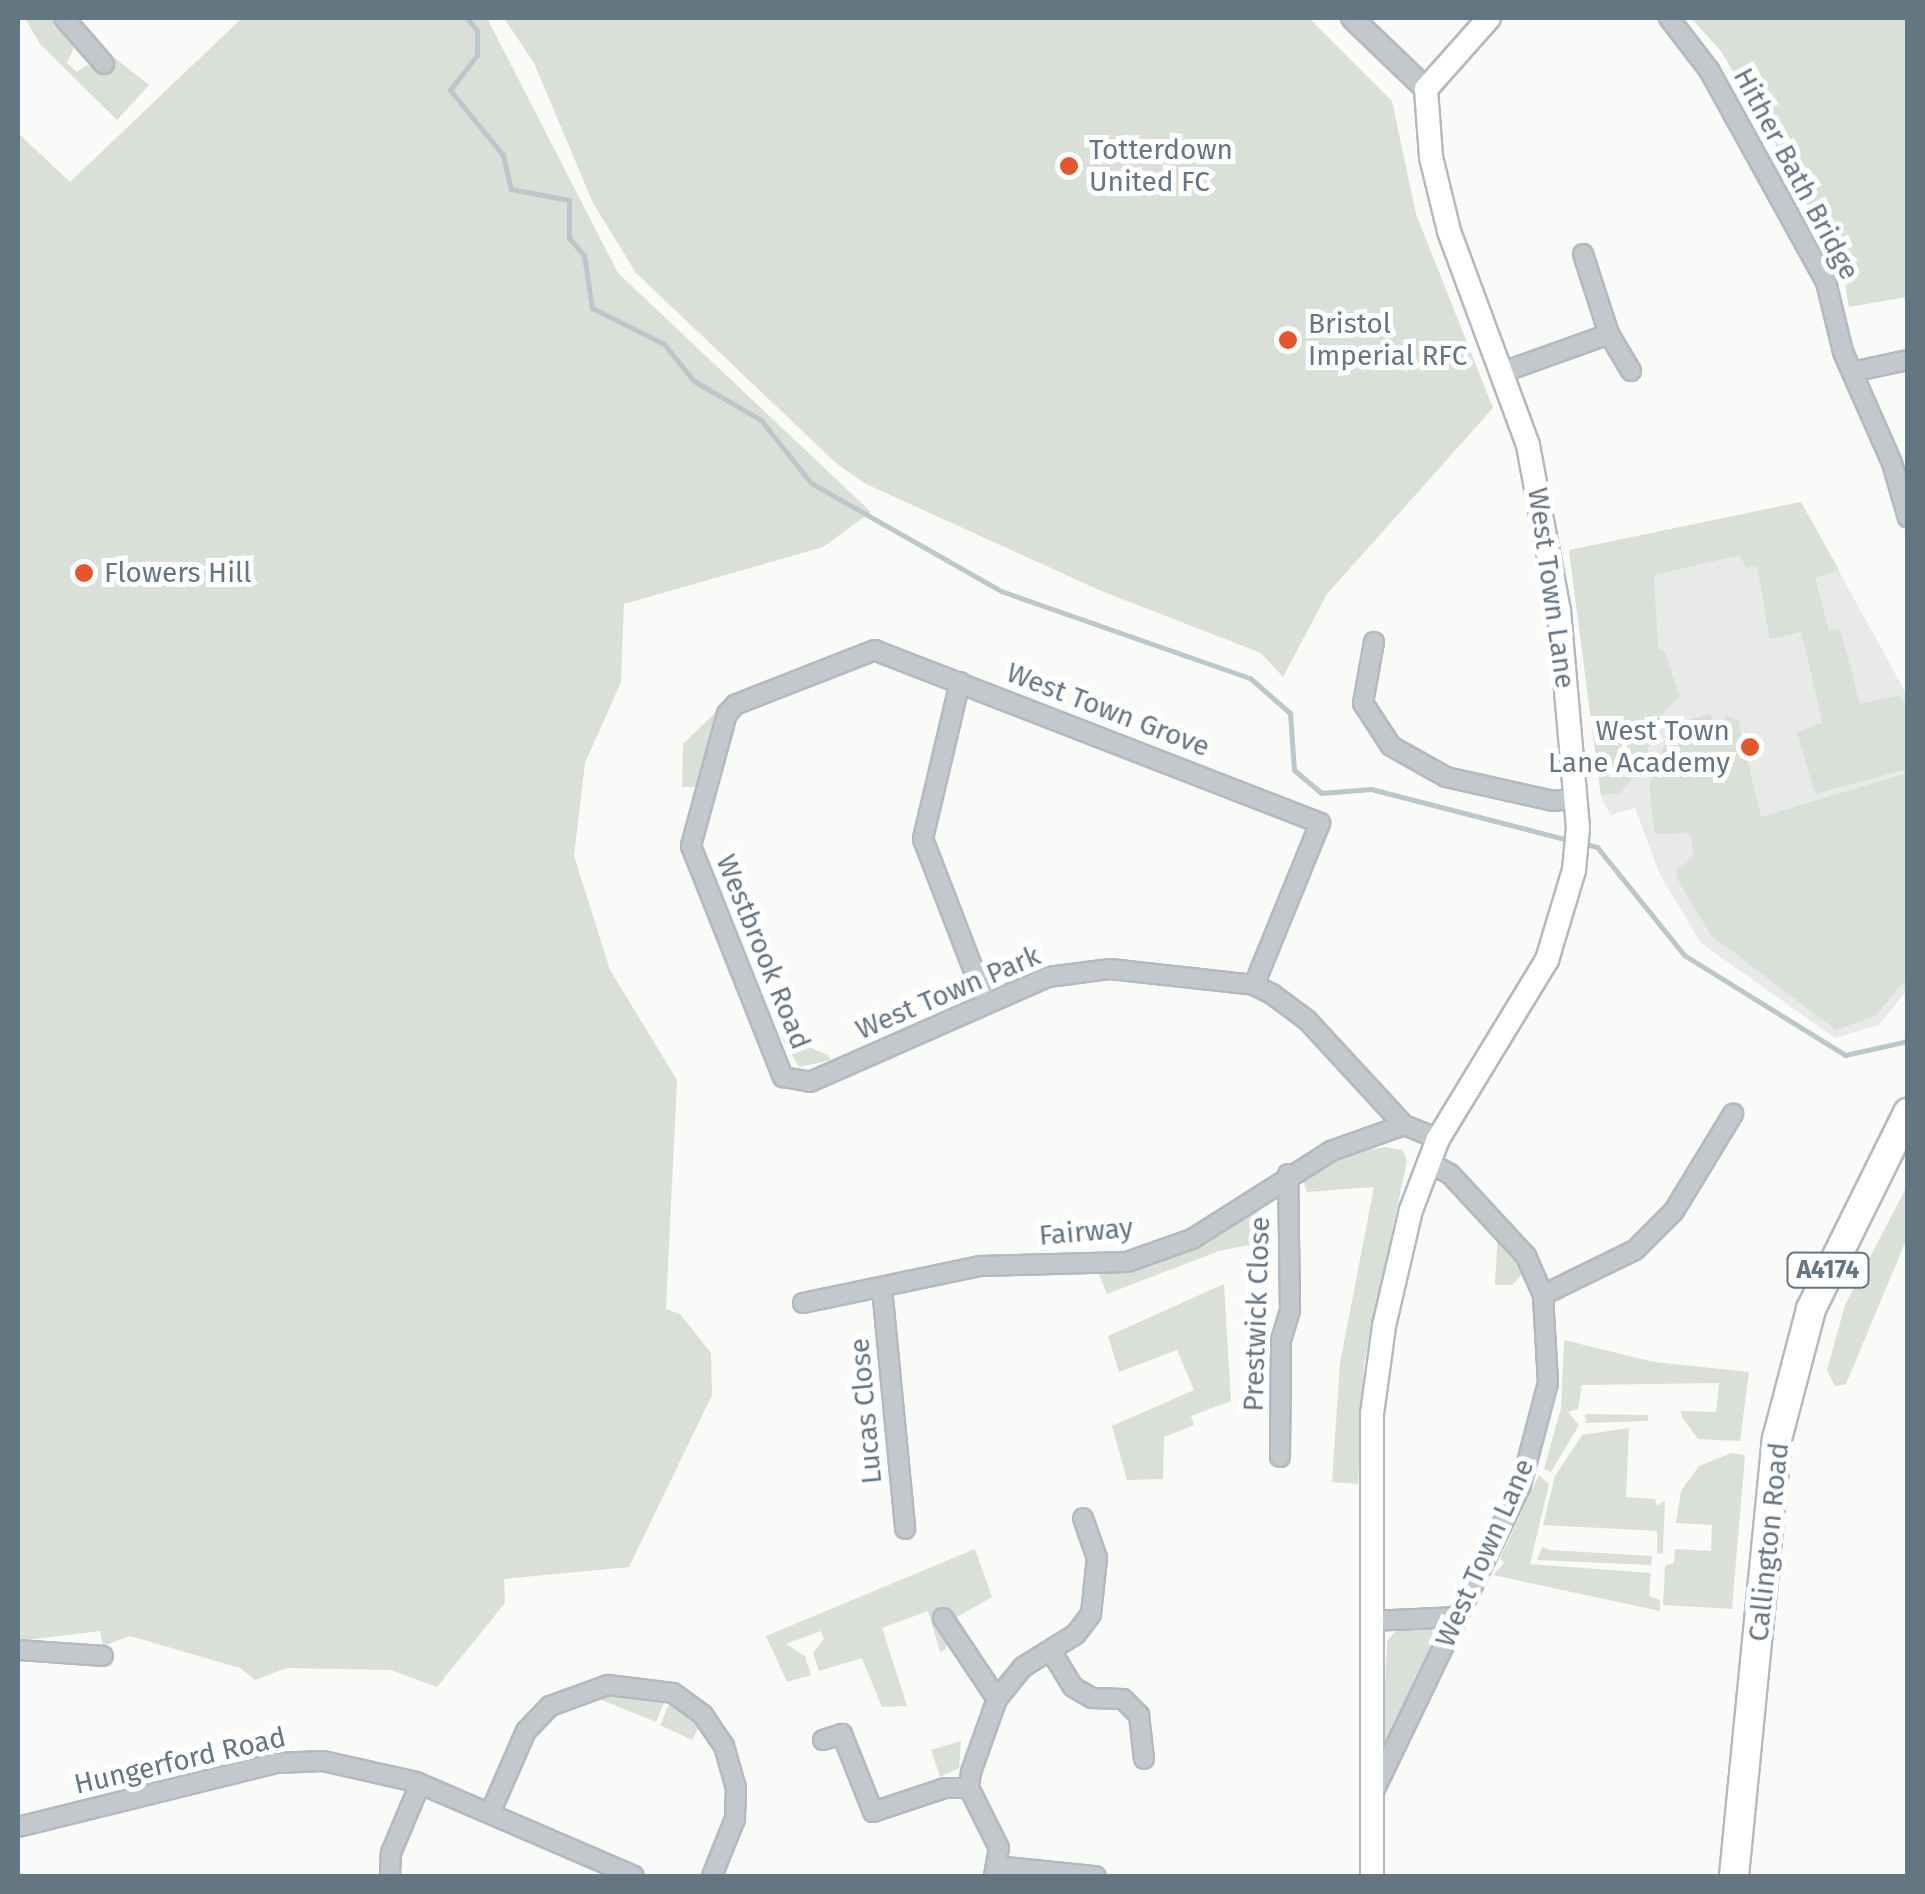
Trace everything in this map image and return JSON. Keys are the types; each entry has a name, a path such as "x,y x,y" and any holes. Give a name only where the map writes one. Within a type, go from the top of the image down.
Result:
{"main road":[{"path":"1426,90 1489,18"},
{"name":"West Town Lane","path":"1372,1876 1371,1621 1378,1365 1397,1262 1438,1140 1547,960 1575,858 1578,828 1551,549 1503,372 1449,231 1431,160 1426,90"},
{"name":"Callington Road","path":"1734,1876 1777,1439 1810,1310 1908,1113"}],"street":[{"path":"64,18 104,64"},
{"path":"1352,18 1426,90"},
{"name":"Hither Bath Bridge","path":"1669,18 1710,70 1774,179 1826,282 1852,372 1900,462 1908,518"},
{"path":"1583,254 1609,334 1630,371"},
{"path":"1503,372 1609,334"},
{"path":"1852,372 1908,360"},
{"path":"1374,642 1363,703 1391,746 1446,777 1553,801 1576,798"},
{"name":"West Town Grove","path":"875,650 1320,822 1254,985"},
{"name":"Westbrook Road","path":"783,1078 692,846 735,705 875,650"},
{"path":"960,682 922,839 986,1002"},
{"name":"West Town Park","path":"783,1078 810,1082 1048,978 1110,970 1254,985 1307,1020 1404,1125 1438,1140"},
{"path":"1543,1295 1634,1250 1674,1210 1733,1114"},
{"name":"Fairway","path":"803,1303 980,1266 1127,1262 1192,1239 1288,1174 1404,1125"},
{"name":"West Town Lane","path":"1372,1796 1521,1486 1548,1383 1543,1295 1526,1256 1450,1174 1429,1163"},
{"name":"Prestwick Close","path":"1280,1457 1282,1340 1290,1310 1288,1174"},
{"name":"Lucas Close","path":"882,1288 905,1529"},
{"path":"1083,1518 1099,1582 1091,1614 1051,1652 1023,1667 997,1699 970,1788 993,1831 995,1871 1095,1876"},
{"path":"1371,1621 1458,1617"},
{"path":"943,1618 997,1699"},
{"path":"18,1650 103,1656"},
{"path":"1051,1652 1073,1687 1092,1698 1122,1699 1140,1715 1144,1759"},
{"path":"492,1810 526,1732 550,1706 608,1685 673,1693 702,1715 724,1746 736,1788 735,1819 712,1876"},
{"path":"823,1740 842,1734 873,1812 945,1788 970,1788"},
{"name":"Hungerford Road","path":"18,1827 277,1763 370,1767 492,1810 634,1876"},
{"path":"390,1876 391,1853 420,1784"}],"shaded area":[{"path":"25,18 55,18 75,45 67,63 77,72 87,65 101,72 115,58 149,85 117,120 40,44"},
{"path":"242,18 487,18 618,273 871,512 823,547 624,604 621,682 585,763 574,856 610,970 677,1080 666,1309 680,1314 711,1353 712,1395 629,1567 504,1579 505,1603 437,1687 391,1670 287,1668 255,1680 240,1668 130,1636 103,1646 100,1631 18,1641 18,133 70,182"},
{"path":"504,18 1309,18 1392,101 1416,214 1493,408 1327,594 1283,677 1261,653 1099,590 866,484 836,463 636,273 593,203 534,63"},
{"path":"1691,18 1907,18 1907,297 1849,307 1844,278 1786,162 1721,51"},
{"name":"West Town Lane Academy","path":"1801,502 1907,695 1907,990 1879,1025 1835,1038 1701,943 1660,875 1635,808 1611,815 1601,798 1569,551"},
{"path":"1801,502 1839,570 1815,578 1829,631 1840,629 1860,704 1900,695 1907,708 1907,769 1815,794 1797,732 1823,723 1801,632 1770,639 1757,566 1746,568 1740,555 1654,575 1658,649 1665,651 1679,696 1662,715 1639,771 1620,793 1601,795 1569,550"},
{"path":"722,706 699,787 682,787 683,744"},
{"path":"1710,714 1716,727 1726,724 1725,715 1738,720 1761,817 1907,773 1907,978 1875,1016 1836,1030 1711,935 1678,880 1676,870 1694,856 1690,833 1655,834 1649,786 1672,724"},
{"path":"780,1035 828,1055 831,1060 799,1067"},
{"path":"1385,1147 1403,1150 1407,1161 1364,1364 1358,1484 1332,1482 1340,1363 1374,1187 1307,1192 1303,1180 1352,1153"},
{"path":"1907,1186 1907,1238 1846,1384 1835,1386 1827,1370 1845,1305"},
{"path":"1258,1211 1264,1242 1219,1251 1107,1294 1099,1274 1178,1255"},
{"path":"1498,1232 1528,1268 1512,1285 1495,1285"},
{"path":"1224,1284 1231,1401 1191,1416 1194,1425 1164,1437 1163,1479 1127,1480 1112,1426 1194,1390 1177,1350 1119,1372 1108,1336"},
{"path":"1564,1340 1654,1362 1749,1372 1740,1441 1698,1439 1682,1417 1681,1411 1716,1412 1719,1383 1582,1385 1578,1409 1568,1412 1579,1425 1551,1472 1544,1469 1561,1408"},
{"path":"1585,1414 1648,1415 1648,1421 1586,1423"},
{"path":"1629,1428 1626,1497 1655,1499 1657,1506 1665,1500 1663,1553 1657,1554 1657,1531 1543,1525 1555,1476 1582,1435"},
{"path":"1731,1453 1745,1455 1732,1609 1663,1605 1665,1566 1674,1563 1675,1549 1711,1551 1712,1525 1676,1523 1681,1491 1699,1466"},
{"path":"1539,1475 1549,1484 1530,1564 1651,1573 1649,1596 1660,1600 1660,1611 1493,1575 1504,1563 1500,1558"},
{"path":"1542,1547 1652,1556 1651,1565 1537,1560"},
{"path":"975,1549 992,1597 952,1620 946,1649 940,1652 928,1611 882,1628 907,1706 882,1707 862,1658 819,1671 813,1653 824,1639 821,1631 786,1644 805,1656 811,1675 787,1682 766,1636"},
{"path":"1431,1625 1435,1643 1382,1752 1387,1641 1399,1627"},
{"path":"617,1694 666,1698 656,1722 599,1699"},
{"path":"670,1702 700,1725 692,1740 660,1725"},
{"path":"961,1741 959,1768 940,1777 931,1750"}],"waterway":[{"path":"467,18 477,31 477,55 450,90 503,155 511,189 569,200 569,238 584,255 592,308 664,344 694,381 761,420 811,483 1001,591 1250,678 1290,713 1294,770 1321,793 1371,789 1572,841"},
{"path":"1582,843 1597,847 1684,955 1845,1055 1908,1041"}],"place":[{"name":"Totterdown United FC","path":"1069,166"},
{"name":"Bristol Imperial RFC","path":"1288,340"},
{"name":"Flowers Hill","path":"84,573"},
{"name":"West Town Lane Academy","path":"1750,747"}]}
